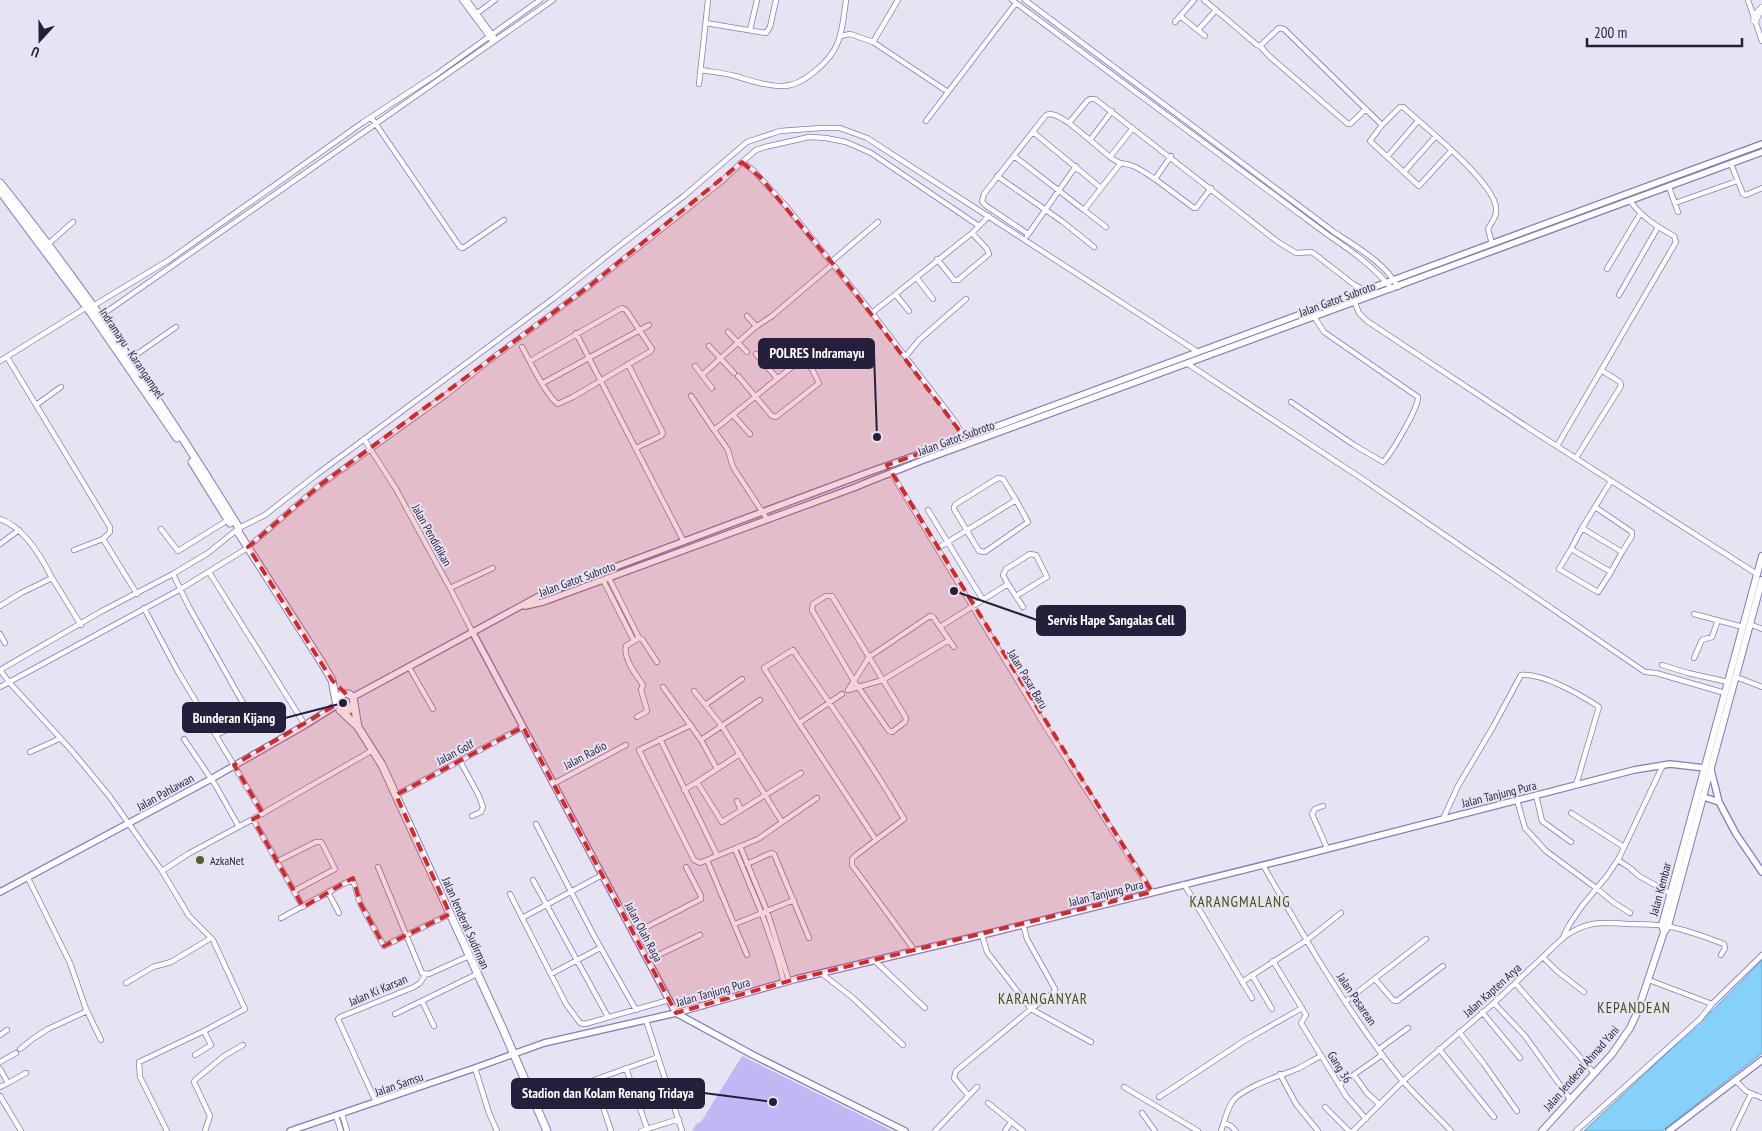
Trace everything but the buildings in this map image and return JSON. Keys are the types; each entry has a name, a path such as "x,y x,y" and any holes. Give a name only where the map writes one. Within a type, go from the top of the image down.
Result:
{"highway":[{"path":"1755,20 1757,14 1762,9"}],"main road":[{"path":"0,183 95,311"},
{"name":"Indramayu - Karangampel","path":"0,191 95,311 130,359 196,459 238,531 332,680"},
{"name":"Indramayu - Karangampel","path":"95,311 228,520 238,531"},
{"name":"Jalan Kembar","path":"1665,928 1671,894 1708,769 1745,626 1753,571 1762,556"},
{"name":"Jalan Kembar","path":"1745,626 1762,580"},
{"path":"332,680 352,698 358,727"},
{"path":"332,680 337,705 358,727"},
{"path":"337,705 342,694 352,698"},
{"path":"337,705 345,711 349,710 352,698"},
{"name":"Jalan Jenderal Sudirman","path":"358,727 396,795 547,1131"},
{"name":"Jalan Kembar","path":"1665,928 1704,797 1708,769"},
{"name":"Jalan Jenderal Ahmad Yani","path":"1542,1131 1612,1054 1630,1028 1665,928"}],"street":[{"path":"462,0 475,14"},
{"path":"467,0 495,41"},
{"path":"475,14 495,0"},
{"path":"95,311 540,0"},
{"path":"0,361 95,311 355,139 553,0"},
{"path":"699,84 708,0"},
{"path":"750,30 757,0"},
{"path":"706,23 763,33 767,32 770,27 776,0"},
{"path":"701,70 732,75 766,84 786,86 805,78 821,65 836,48 846,0"},
{"path":"873,42 898,0"},
{"path":"1025,0 1326,226 1372,258 1394,279 1395,288"},
{"path":"1175,22 1194,0"},
{"path":"1204,0 1260,46 1269,56 1348,124 1366,109"},
{"path":"1748,0 1762,41"},
{"path":"926,121 1014,1 1073,47 1166,113 1368,263 1386,282 1395,288"},
{"path":"1198,30 1216,10"},
{"path":"1180,16 1205,36"},
{"path":"1043,24 1048,18"},
{"path":"1260,46 1276,30 1279,28 1284,29 1382,124"},
{"path":"840,36 850,34 873,42 948,92"},
{"path":"1068,123 1084,103 1090,99 1095,99 1171,156 1278,242 1296,252 1312,252 1353,284 1364,290"},
{"path":"1451,152 1420,186 1370,141 1382,124 1402,106 1451,152 1480,180 1492,194 1496,209 1496,216 1488,228 1492,242"},
{"path":"1090,140 1112,112"},
{"path":"1028,234 983,203 982,197 1044,117 1050,114 1068,123 1120,164 1136,167 1155,179 1192,208 1196,208 1211,188"},
{"path":"371,117 460,248 472,243 504,220"},
{"path":"1387,157 1418,121"},
{"path":"0,687 209,572 248,547 368,444 684,196 739,148 753,139 780,131 840,128 867,138 1197,352"},
{"path":"1110,157 1134,128"},
{"path":"349,132 355,139"},
{"path":"1032,132 1101,188"},
{"path":"167,1131 140,1077 139,1062 245,1009 211,938 189,916 130,823 73,752 8,682 0,670 81,625 102,611 174,575 368,444 446,395 690,208 756,150 765,146 809,137 846,142 871,153 980,225"},
{"path":"1404,172 1435,137"},
{"name":"Jalan Gatot Subroto","path":"352,698 543,594 1492,242 1581,212 1762,144"},
{"path":"1741,152 1744,159"},
{"name":"Jalan Gatot Subroto","path":"521,606 543,602 606,579 876,478 892,474 918,462 1190,364 1762,152"},
{"path":"1014,156 1106,227"},
{"path":"1155,179 1171,156"},
{"path":"742,162 760,177 872,312 954,420 965,438"},
{"path":"1084,210 1120,164"},
{"path":"1731,164 1737,181 1745,194 1762,188"},
{"path":"1025,240 1076,166"},
{"path":"997,176 1094,247"},
{"path":"1675,203 1737,181"},
{"path":"1669,187 1678,212"},
{"path":"1557,446 1676,242 1674,236 1640,214 1630,201"},
{"path":"1591,208 1594,214"},
{"path":"1581,212 1584,218"},
{"path":"1607,269 1640,214"},
{"path":"872,312 896,295 972,233 989,216"},
{"path":"47,245 73,222"},
{"path":"702,375 756,326 772,316 878,222"},
{"path":"1619,295 1658,227"},
{"path":"937,260 954,280 958,280 989,254 987,249 972,233"},
{"path":"916,278 933,299"},
{"path":"896,295 909,312"},
{"path":"906,356 914,344 966,299"},
{"path":"1355,303 1359,313 1367,321 1557,446 1753,571"},
{"path":"544,307 550,315"},
{"path":"522,347 530,361 553,400 560,404 651,350 640,330 626,310 622,308 530,361"},
{"path":"747,316 756,326"},
{"path":"1291,402 1354,445 1383,462 1414,411 1418,401 1418,397 1402,385 1324,332 1315,318"},
{"path":"543,383 648,325"},
{"path":"130,359 176,327"},
{"path":"728,332 747,352"},
{"path":"576,333 684,542"},
{"path":"709,346 773,417 776,418 818,385 819,381 804,358 796,356 787,345"},
{"path":"756,354 778,378"},
{"path":"7,357 110,527 110,532 103,538 74,550"},
{"path":"714,430 804,358"},
{"path":"628,364 663,433 661,436 636,448"},
{"path":"1190,364 1370,483 1645,672 1730,686 1762,687"},
{"path":"695,366 712,388"},
{"path":"1576,458 1621,386 1620,382 1601,370"},
{"path":"36,405 60,387"},
{"path":"691,396 728,450 733,467 767,519"},
{"path":"733,415 750,434"},
{"name":"Jalan Pendidikan","path":"368,444 396,489 473,633"},
{"name":"Jalan Pasar Baru","path":"892,474 1047,728 1152,892"},
{"path":"1003,478 1028,522 985,552 979,550 967,530 954,506 989,483 1003,478"},
{"path":"1595,508 1632,532 1632,536 1599,591 1584,585 1559,569 1611,480"},
{"path":"938,548 1016,500"},
{"path":"928,510 982,600"},
{"path":"0,519 9,522 19,530 36,552 81,625"},
{"path":"161,529 178,551 228,520"},
{"path":"1582,528 1622,552"},
{"path":"0,544 19,530"},
{"path":"103,538 137,594"},
{"path":"1571,549 1611,572"},
{"path":"1016,596 1048,577 1037,556 1030,554 1006,569 1004,575 1008,584 1023,607"},
{"path":"450,588 492,568"},
{"path":"209,572 305,726"},
{"path":"174,575 179,588 248,712 247,720 216,735"},
{"path":"0,606 52,578"},
{"path":"606,579 639,638 644,639 657,662"},
{"path":"606,579 634,641"},
{"path":"940,627 1008,584"},
{"path":"826,596 832,596 883,680 906,720 890,732 854,681 814,615 812,610 813,604 826,596"},
{"path":"144,608 177,670 263,814"},
{"path":"1694,614 1732,624 1762,629"},
{"path":"949,640 883,680 848,690 869,657 930,616 933,617 954,647"},
{"path":"1694,658 1702,640 1712,637 1718,620"},
{"name":"Jalan Olah Raga","path":"473,633 676,1013 753,1055 905,1131"},
{"path":"0,634 5,643"},
{"path":"637,717 647,710 641,690 643,684 625,652 626,646 639,638"},
{"path":"876,840 764,668 793,650 882,780 904,819 855,856 852,859 852,865 915,951"},
{"path":"1662,665 1730,686"},
{"path":"409,667 433,709"},
{"path":"1443,819 1458,786 1493,727 1519,677 1523,674 1557,684 1599,707 1576,785"},
{"path":"706,705 742,679"},
{"path":"663,687 701,740 717,769"},
{"path":"694,691 722,726 782,822"},
{"path":"799,723 842,694"},
{"path":"701,740 760,700"},
{"name":"Jalan Pahlawan","path":"0,892 211,779 305,726 337,705"},
{"path":"691,725 639,750 694,860 700,863 758,839 817,798"},
{"name":"Jalan Golf","path":"396,795 523,727"},
{"path":"30,752 59,739"},
{"path":"184,739 211,779 239,827"},
{"path":"660,739 716,855"},
{"name":"Jalan Radio","path":"553,784 626,744"},
{"path":"162,871 188,854 263,814 372,750"},
{"path":"684,790 740,754"},
{"path":"460,761 483,807 481,812 472,816"},
{"path":"1564,936 1569,925 1618,860 1663,765"},
{"name":"Jalan Tanjung Pura","path":"513,1053 574,1035 676,1013 821,973 1263,865 1634,770 1663,765 1684,765 1708,769"},
{"path":"1708,769 1719,802 1736,834 1762,872"},
{"path":"697,782 722,822 801,772"},
{"path":"1536,795 1542,821 1571,842"},
{"path":"1704,797 1719,802"},
{"path":"1517,800 1522,823 1527,832 1554,858 1630,913"},
{"path":"737,801 741,810"},
{"path":"1323,806 1315,809 1312,814 1326,848"},
{"path":"1571,813 1624,847"},
{"path":"253,819 302,906"},
{"path":"536,824 600,948 636,1010"},
{"path":"278,861 316,842 321,842 323,845 335,869 294,891"},
{"path":"737,847 747,864 767,911 787,982"},
{"path":"737,847 787,982"},
{"path":"747,864 771,853 774,854 809,938"},
{"path":"707,860 747,955"},
{"path":"1618,860 1639,876 1671,894"},
{"name":"Jalan Pasarean","path":"1263,865 1307,940 1382,1055 1452,1131"},
{"path":"378,867 405,936 420,970 425,975 468,956"},
{"path":"633,934 701,899 686,867"},
{"path":"522,918 602,875"},
{"path":"28,878 70,963 86,1009 101,1040"},
{"path":"533,880 608,1017"},
{"path":"281,918 344,883 353,882 360,903 382,944 386,945 450,914"},
{"path":"1184,884 1252,998"},
{"path":"328,892 339,913"},
{"path":"510,894 566,1004 580,1023 585,1024 668,1000"},
{"path":"735,924 794,900"},
{"path":"1242,982 1307,940 1341,913"},
{"name":"Jalan Kapten Arya","path":"1356,1130 1403,1080 1494,1003 1564,936 1577,928 1591,923 1665,928 1691,932 1724,944 1725,948 1721,955"},
{"path":"968,1095 954,1078 956,1071 1054,992 1055,989 1027,938 1023,924"},
{"path":"648,960 700,935"},
{"path":"982,935 987,952 1031,1009 1091,1042"},
{"path":"126,983 153,967 171,962 211,938"},
{"path":"1346,1001 1426,939"},
{"path":"551,974 600,948"},
{"path":"1576,1131 1693,1025 1762,955"},
{"path":"1543,957 1557,971 1584,992"},
{"path":"874,960 925,1008"},
{"path":"1159,1097 1244,1041 1302,1008 1273,961"},
{"path":"1374,979 1393,1000 1397,1001 1444,966"},
{"path":"821,973 853,998 903,1044"},
{"path":"395,1014 477,974"},
{"name":"Jalan Ki Karsan","path":"376,1102 338,1019 414,987 420,983 425,975"},
{"path":"1252,975 1272,1009"},
{"path":"1648,980 1712,1004"},
{"path":"1515,984 1594,1073"},
{"path":"422,1001 434,1026"},
{"path":"1494,1003 1525,1036 1570,1099"},
{"name":"Gang 36","path":"1302,1008 1306,1016 1301,1023 1346,1096 1366,1119"},
{"path":"20,1049 34,1038 85,1012 86,1009"},
{"path":"1482,1012 1520,1058"},
{"path":"646,1020 682,1131"},
{"path":"1379,1049 1408,1028"},
{"path":"0,1035 7,1030"},
{"path":"195,1055 211,1045 204,1031"},
{"path":"1459,1032 1484,1064 1516,1111"},
{"path":"204,1131 210,1116 194,1082 224,1056 243,1045"},
{"path":"1439,1049 1494,1117"},
{"path":"0,1062 16,1053"},
{"name":"Jalan Samsu","path":"290,1131 475,1068 513,1053"},
{"path":"1340,1085 1382,1055"},
{"path":"1221,1131 1232,1103 1237,1098 1259,1084 1321,1056"},
{"path":"611,1131 594,1081 658,1057"},
{"path":"1669,1131 1762,1060"},
{"path":"475,1068 489,1113 498,1131"},
{"path":"626,1068 647,1130"},
{"path":"0,1069 8,1083"},
{"path":"0,1087 26,1073"},
{"path":"1280,1074 1296,1104 1318,1131"},
{"path":"1354,1075 1367,1094 1379,1104"},
{"path":"1735,1080 1744,1090 1762,1098"},
{"path":"935,1131 977,1087"},
{"path":"1124,1087 1198,1131"},
{"path":"1733,1131 1751,1094"},
{"path":"0,1096 22,1131"},
{"path":"988,1103 1023,1131"},
{"path":"1325,1107 1349,1131"},
{"path":"1142,1113 1155,1131"},
{"path":"339,1115 341,1131"},
{"path":"339,1115 347,1131"},
{"path":"641,1131 678,1119"},
{"path":"1005,1131 1011,1122"},
{"path":"1224,1122 1236,1131"}],"highlighted area":[{"path":"742,162 760,177 833,264 965,438 887,465 1152,892 796,979 676,1013 523,727 396,795 450,914 384,946 360,903 353,878 303,907 253,819 263,814 234,765 349,697 332,680 248,547 319,486 592,284"}],"shaded area":[{"path":"742,1056 892,1131 692,1131 697,1123 701,1122"}],"water":[{"path":"1762,960 1762,1053 1662,1131 1584,1131 1718,1005"}],"place":[{"name":"POLRES Indramayu","path":"877,437"},
{"name":"Servis Hape Sangalas Cell","path":"954,591"},
{"name":"Bunderan Kijang","path":"343,703"},
{"name":"AzkaNet","path":"200,860"},
{"name":"Stadion dan Kolam Renang Tridaya","path":"773,1102"}],"district":[{"name":"KARANGMALANG","path":"1240,901"},
{"name":"KARANGANYAR","path":"1043,998"},
{"name":"KEPANDEAN","path":"1634,1007"}]}
